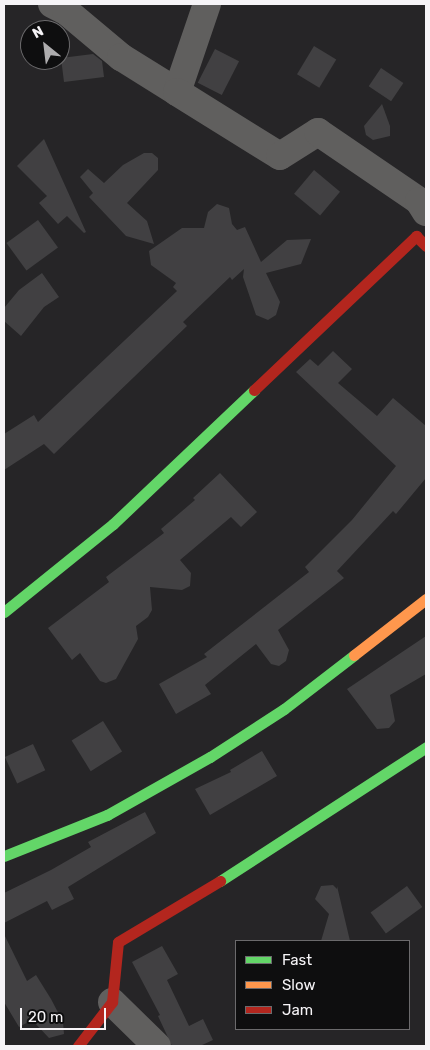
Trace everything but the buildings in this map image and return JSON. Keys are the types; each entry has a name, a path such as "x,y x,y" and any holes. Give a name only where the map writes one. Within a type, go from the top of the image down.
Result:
{"street":[{"path":"4,612 114,524 424,228 419,201 318,132 280,156 121,57 66,11 52,4"},
{"path":"177,92 207,4"},
{"path":"4,856 107,815 210,758 284,709 426,599"},
{"path":"78,1046 112,1002 118,942 204,891 426,747"},
{"path":"112,1002 158,1046"}],"traffic: fast":[{"path":"4,612 113,524 254,390"},
{"path":"4,856 107,815 210,757 284,709 354,655"},
{"path":"220,881 426,747"}],"traffic: slow":[{"path":"354,655 426,599"}],"traffic: jam":[{"path":"254,390 416,236 426,246"},
{"path":"78,1046 112,1002 118,942 220,881"}]}
